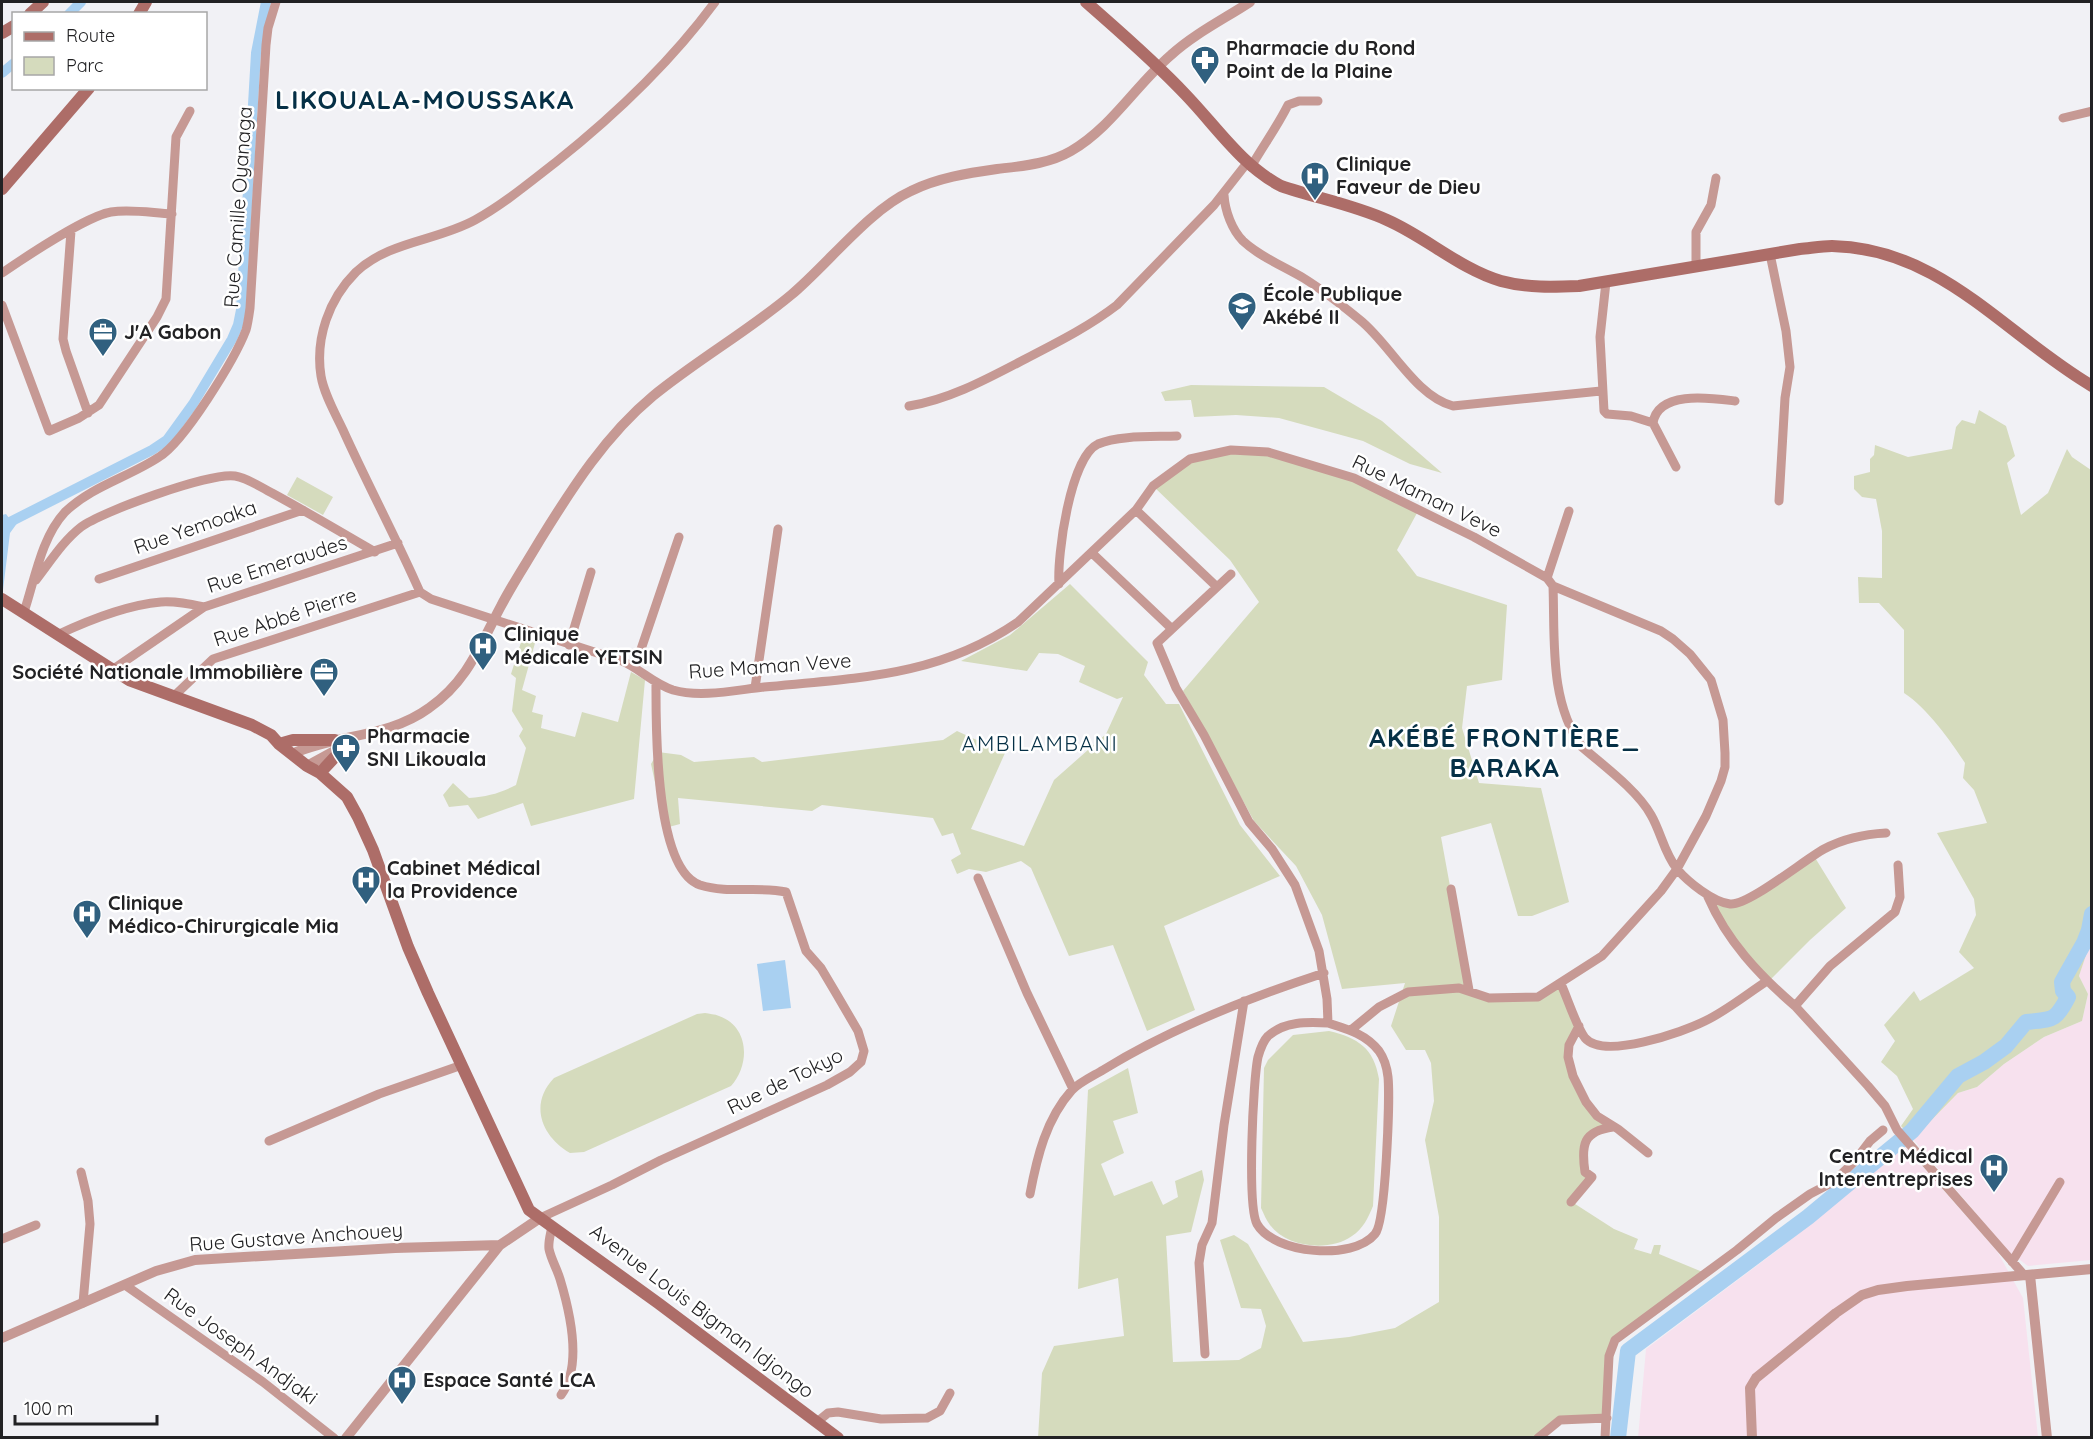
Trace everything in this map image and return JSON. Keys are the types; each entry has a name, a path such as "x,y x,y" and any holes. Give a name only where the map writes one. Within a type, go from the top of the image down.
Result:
{"main road":[{"path":"32,12 44,2"},
{"path":"1086,2 1159,67 1249,165 1265,178 1281,186 1387,220 1475,270 1500,280 1525,286 1552,287 1606,282 1770,254 1832,246 1893,256 1921,267 1970,296 2056,364 2091,386"},
{"path":"2,189 86,90"},
{"name":"Avenue Louis Bigman Idjongo","path":"4,600 129,680 252,725 271,735 279,744 320,773 347,797 373,850 408,947 529,1210 838,1437"},
{"path":"279,744 293,740 340,743"},
{"path":"320,773 340,743"}],"street":[{"name":"Rue Camille Oyanaga","path":"24,612 49,534 66,512 89,493 148,464 169,450 188,427 245,332 250,308 266,45 268,28 276,2"},
{"path":"420,592 350,445 321,377 322,335 329,310 344,286 366,264 395,248 448,232 477,219 509,198 576,146 618,110 663,63 715,2"},
{"path":"307,766 340,743 363,734 395,727 427,710 447,694 467,671 527,562 580,478 628,417 649,399 789,297 879,212 926,184 986,171 1034,164 1070,152 1098,131 1183,45 1250,2"},
{"path":"909,406 932,401 992,376 1063,339 1117,305 1224,195 1283,118 1288,105 1299,101 1318,101"},
{"path":"2,305 49,431 69,423 99,405 157,317 166,299 176,137 190,111"},
{"path":"2063,117 2091,111"},
{"path":"1696,266 1697,227 1711,205 1716,178"},
{"path":"1224,195 1225,205 1236,233 1244,242 1307,281 1361,321 1399,364 1431,394 1447,404 1453,406 1601,391"},
{"path":"2,273 71,231 108,212 172,214"},
{"path":"71,231 63,339 88,413"},
{"path":"1770,254 1786,331 1790,367 1785,398 1779,501"},
{"path":"1606,282 1600,337 1601,391 1605,413 1631,416 1653,423"},
{"path":"1676,467 1653,423 1654,415 1659,407 1682,400 1705,397 1735,401"},
{"path":"1059,584 1058,569 1069,502 1079,469 1089,452 1097,445 1124,439 1177,436"},
{"name":"Rue Maman Veve","path":"420,592 431,599 494,621 635,666 656,683 690,693 842,681 899,672 944,661 999,635 1018,622 1092,553 1136,510 1153,486 1190,459 1231,450 1268,452 1368,484 1474,537 1547,578 1553,586"},
{"path":"33,584 58,551 77,530 89,521 102,514 219,476 236,476 303,510 375,552"},
{"name":"Rue Yemoaka","path":"99,579 303,510"},
{"path":"1136,510 1217,587"},
{"path":"1547,578 1569,511"},
{"path":"755,688 778,529"},
{"path":"635,666 679,537"},
{"name":"Rue Emeraudes","path":"112,669 204,607 398,543"},
{"path":"1092,553 1171,628"},
{"path":"569,645 591,572"},
{"path":"1232,574 1157,643 1176,688 1204,735 1249,822 1272,849 1295,885 1319,951 1328,999 1328,1023"},
{"path":"1351,1030 1379,1008 1408,992 1460,988 1489,999 1538,997 1561,984 1610,949 1661,891 1677,869 1706,816 1725,767 1723,720 1711,680 1690,654 1661,631 1553,586 1556,666 1561,706 1575,738 1642,802 1652,816 1677,869 1708,897 1728,936 1767,981 1795,1006 1868,1086 1885,1106 1897,1130 2012,1262 2027,1275 2047,1437"},
{"name":"Rue Abbé Pierre","path":"173,697 213,659 420,592"},
{"path":"57,635 111,615 150,604 174,602 204,607"},
{"name":"Rue de Tokyo","path":"540,1218 827,1084 850,1072 861,1062 864,1051 858,1031 821,968 806,951 786,892 774,889 734,889 700,885 684,874 678,864 666,831 662,800 656,726 656,683"},
{"path":"292,754 310,746 340,743"},
{"path":"1708,897 1731,904 1751,897 1826,848 1869,834 1886,833"},
{"path":"1795,1006 1830,966 1895,912 1900,897 1898,865"},
{"path":"978,878 1026,993 1073,1089"},
{"path":"1451,889 1469,990"},
{"path":"1030,1194 1038,1151 1050,1123 1073,1089 1129,1054 1244,1001 1324,973"},
{"path":"1561,984 1585,1038 1595,1044 1616,1046 1634,1044 1670,1034 1705,1021 1767,981"},
{"path":"1205,1354 1199,1263 1202,1245 1212,1223 1224,1125 1244,1001"},
{"path":"1300,1022 1328,1023 1351,1030 1365,1038 1379,1051 1384,1062 1388,1076 1383,1200 1377,1233 1363,1245 1355,1248 1315,1251 1281,1243 1262,1232 1253,1214 1254,1089 1259,1054 1266,1038 1278,1029 1300,1022"},
{"path":"1580,1026 1569,1045 1568,1057 1573,1077 1586,1102 1597,1116 1648,1153"},
{"path":"269,1141 379,1094 462,1065"},
{"path":"1571,1202 1592,1177 1585,1172 1582,1155 1584,1144 1594,1131 1613,1127"},
{"path":"1605,1437 1609,1356 1615,1340 1737,1250 1776,1218 1810,1194 1833,1182 1883,1130"},
{"path":"81,1172 88,1201 90,1224 82,1304"},
{"path":"2012,1262 2060,1182"},
{"path":"346,1437 500,1245 540,1218"},
{"path":"2,1239 36,1226"},
{"path":"552,1226 549,1250 566,1300 572,1333 570,1376 568,1386 561,1395"},
{"name":"Rue Gustave Anchouey","path":"2,1338 156,1271 195,1260 395,1248 500,1245"},
{"path":"1752,1437 1750,1388 1756,1378 1836,1313 1862,1295 1907,1286 2091,1269"},
{"name":"Rue Joseph Andjaki","path":"125,1285 263,1382 334,1437"},
{"path":"817,1422 828,1413 838,1412 881,1419 927,1418 940,1411 950,1393"},
{"path":"1538,1437 1560,1420 1606,1418"}],"shaded area":[{"path":"2091,937 2091,1260 2028,1266 2009,1252 1913,1139 1958,1093 1977,1087 2004,1064 2044,1037 2082,1021 2088,994 2079,976"},
{"path":"1905,1147 1997,1251 2023,1298 2038,1437 1638,1438 1646,1349 1779,1249"}],"green space":[{"path":"1191,385 1324,387 1382,421 1442,473 1410,464 1363,441 1279,418 1236,415 1194,417 1191,400 1165,401 1161,392"},
{"path":"1979,410 2006,426 2015,456 2007,463 2021,515 2048,493 2067,449 2072,457 2091,470 2092,937 2079,976 2088,994 2082,1021 2044,1037 2004,1064 1977,1087 1958,1093 1913,1139 1901,1126 1913,1109 1897,1076 1881,1062 1895,1041 1884,1025 1914,991 1920,1001 1974,968 1959,952 1976,915 1974,899 1937,833 1987,823 1974,790 1963,778 1965,763 1929,716 1904,693 1904,630 1879,603 1859,603 1858,577 1882,578 1882,531 1876,499 1862,497 1854,489 1854,476 1870,472 1870,459 1874,455 1875,445 1908,457 1952,449 1956,427 1962,420 1975,424"},
{"path":"1231,450 1268,452 1339,473 1417,513 1397,550 1417,576 1507,605 1502,680 1467,686 1462,728 1479,783 1541,788 1569,902 1532,916 1518,916 1491,823 1441,837 1469,990 1489,998 1538,997 1561,984 1579,1026 1568,1057 1586,1102 1613,1127 1594,1131 1583,1155 1592,1177 1572,1202 1614,1229 1638,1239 1634,1249 1651,1254 1654,1245 1661,1245 1659,1254 1705,1273 1615,1340 1607,1418 1560,1420 1538,1437 1038,1438 1042,1373 1054,1346 1124,1336 1118,1278 1078,1289 1088,1090 1128,1068 1138,1113 1113,1121 1124,1153 1101,1164 1114,1196 1152,1181 1163,1205 1178,1197 1175,1181 1202,1170 1204,1180 1191,1232 1166,1236 1173,1362 1239,1360 1261,1348 1266,1326 1261,1309 1241,1308 1220,1240 1234,1235 1248,1244 1303,1342 1349,1337 1395,1328 1439,1302 1439,1217 1425,1140 1434,1101 1431,1063 1425,1050 1406,1050 1391,1026 1405,983 1342,989 1322,915 1296,866 1254,821 1183,691 1259,602 1230,560 1153,486 1190,459"},
{"path":"297,477 333,497 323,515 287,495"},
{"path":"1070,584 1148,662 1144,675 1166,704 1179,704 1240,825 1280,876 1164,926 1195,1010 1147,1031 1113,945 1069,956 1031,868 1021,861 986,872 969,869 957,874 951,860 961,854 953,833 942,836 933,818 822,805 812,811 678,798 680,824 665,828 651,764 658,752 681,755 694,762 754,757 762,762 943,740 957,731 1005,753 971,829 1024,846 1054,780 1106,734 1123,697 1117,699 1079,682 1085,666 1058,654 1039,653 1027,671 961,661 1010,635"},
{"path":"522,639 535,643 522,690 536,696 532,712 543,715 541,728 575,737 582,712 618,722 631,672 645,680 634,799 531,826 523,803 478,819 468,805 449,807 443,795 453,783 469,798 504,791 516,785 526,748 519,736 523,729 512,711 516,678 511,674"},
{"path":"1814,856 1846,908 1768,982 1746,957 1708,897 1731,904"},
{"path":"697,1014 717,1015 729,1021 741,1037 744,1047 742,1068 731,1086 584,1152 570,1153 552,1138 546,1129 540,1109 546,1088 554,1078"},
{"path":"1329,1031 1348,1037 1363,1046 1373,1059 1379,1079 1373,1206 1362,1227 1356,1233 1343,1241 1321,1246 1287,1239 1269,1223 1261,1208 1264,1068 1268,1060 1293,1035"}],"water":[{"path":"6,514 9,518 15,515 18,522 10,533 2,598 2,515"},
{"path":"785,960 791,1008 763,1011 757,964"}],"waterway":[{"path":"71,12 81,2"},
{"path":"4,525 152,450 167,440 193,404 232,339 241,310 256,53 266,2"},
{"path":"2,73 12,65"},
{"path":"1618,1438 1628,1351 1808,1217 1912,1131 1958,1076 1984,1062 2006,1046 2026,1022 2048,1019 2056,1015 2068,997 2063,991 2062,982 2084,943 2092,914"}],"place":[{"name":"Pharmacie du Rond Point de la Plaine","path":"1205,86"},
{"name":"Clinique Faveur de Dieu","path":"1315,202"},
{"name":"École Publique Akébé II","path":"1242,332"},
{"name":"J'A Gabon","path":"103,358"},
{"name":"Clinique Médicale YETSIN","path":"483,672"},
{"name":"Société Nationale Immobilière","path":"324,698"},
{"name":"Pharmacie SNI Likouala","path":"346,774"},
{"name":"Cabinet Médical la Providence","path":"366,906"},
{"name":"Clinique Médico-Chirurgicale Mia","path":"87,940"},
{"name":"Centre Médical Interentreprises","path":"1994,1194"},
{"name":"Espace Santé LCA","path":"402,1406"}],"district":[{"name":"LIKOUALA-MOUSSAKA","path":"425,100"},
{"name":"AMBILAMBANI","path":"1040,744"},
{"name":"AKÉBÉ FRONTIÈRE_ BARAKA","path":"1505,753"}]}
